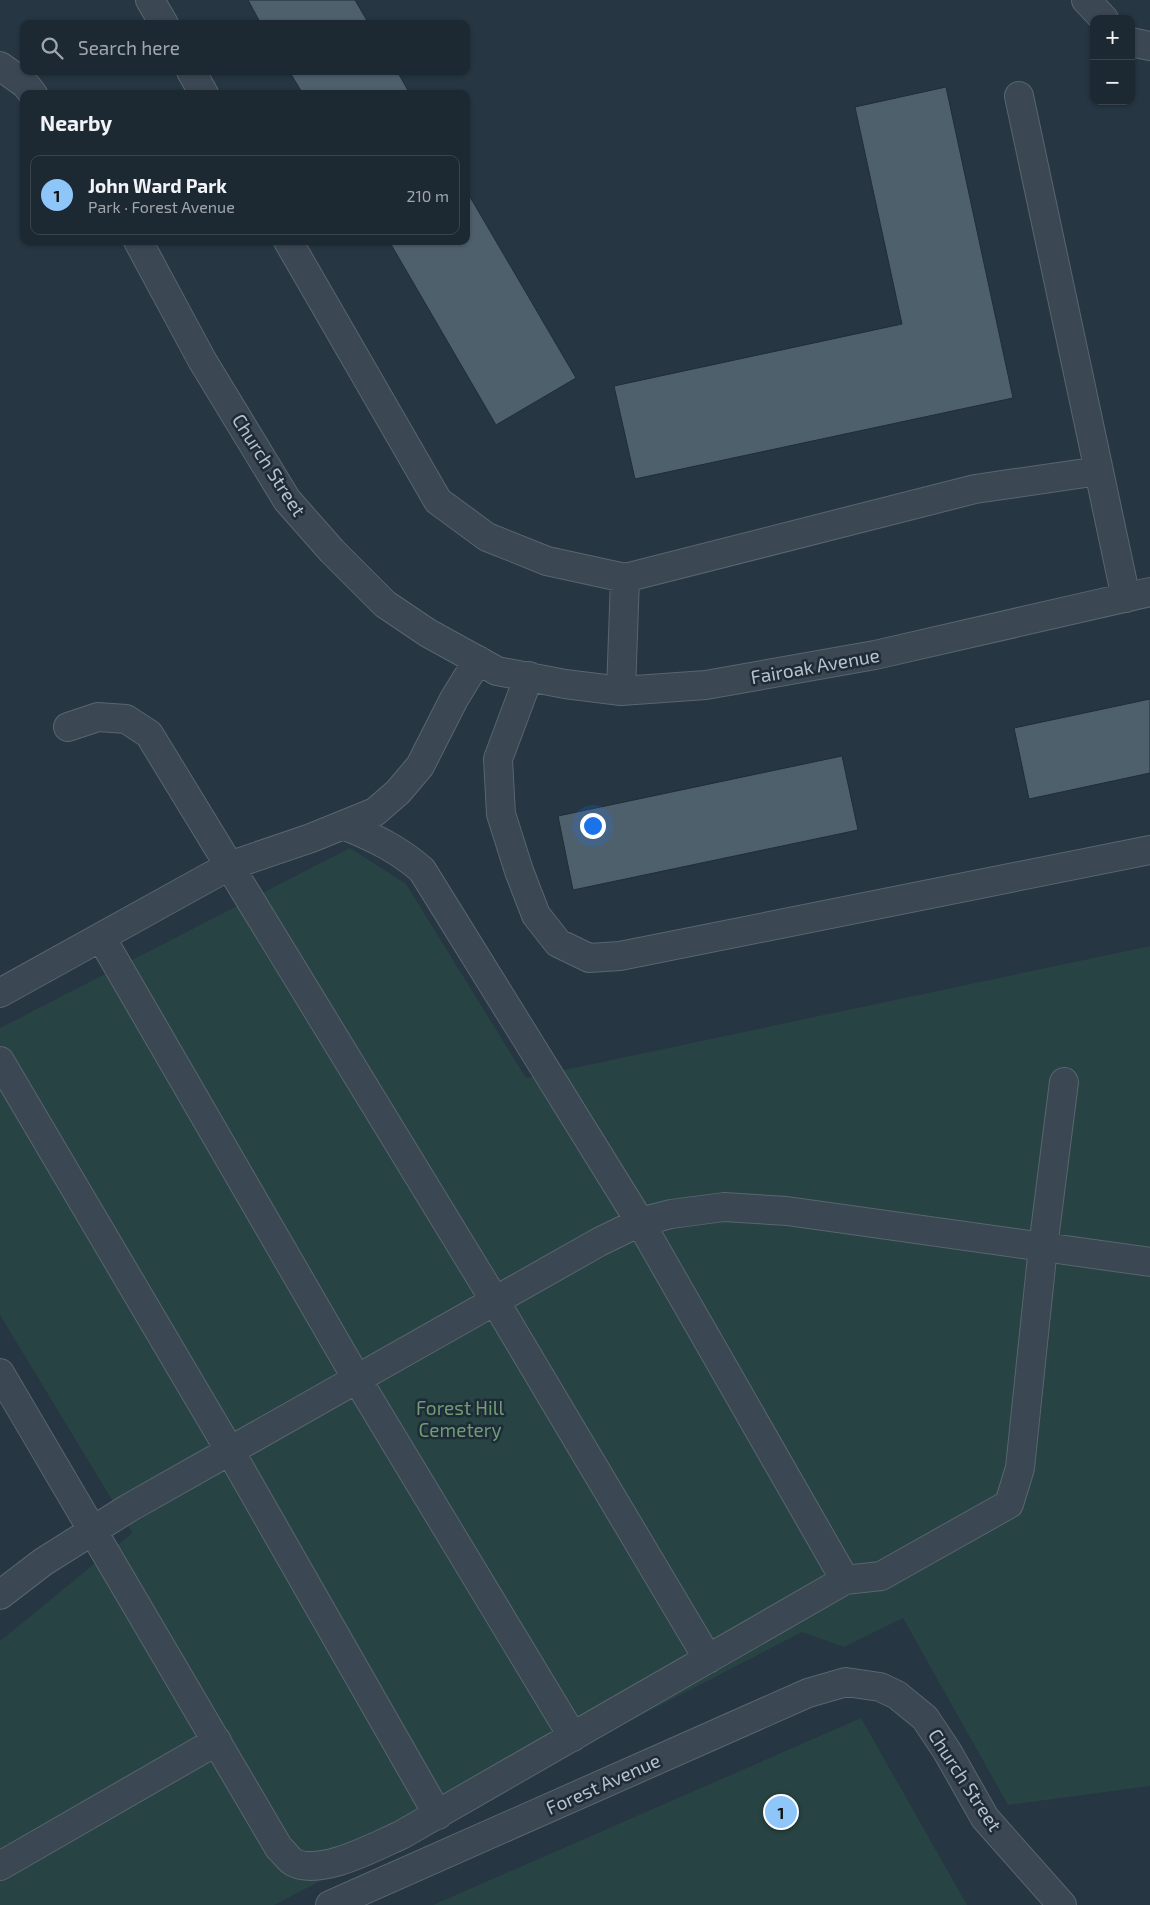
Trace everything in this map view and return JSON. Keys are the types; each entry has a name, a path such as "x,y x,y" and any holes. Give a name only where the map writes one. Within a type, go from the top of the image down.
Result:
{"street":[{"path":"150,0 162,20"},
{"path":"1086,0 1100,15"},
{"path":"1135,43 1150,46"},
{"path":"0,66 25,84 30,90"},
{"path":"193,75 202,90"},
{"path":"1019,96 1099,471 1138,595"},
{"name":"Church Street","path":"140,245 202,360 287,500 332,551 385,604 428,633 478,660"},
{"path":"290,245 438,501 487,537 547,562 625,578 976,490 1099,471"},
{"path":"621,691 625,578"},
{"name":"Fairoak Avenue","path":"478,660 497,671 565,684 621,691 706,686 865,657 1138,595"},
{"path":"0,993 229,866 375,812 398,792 420,766 454,699 478,660"},
{"path":"529,676 498,759 501,814 519,871 536,915 558,943 589,958 620,956 1150,850"},
{"path":"68,727 98,717 126,719 149,734 496,1301 708,1659"},
{"path":"343,825 380,839 404,854 422,870 640,1222 845,1580"},
{"path":"101,937 358,1379 573,1737"},
{"path":"0,1061 230,1451 438,1815"},
{"path":"0,1373 94,1530 279,1848 293,1862 311,1866 331,1863 401,1835 438,1815 845,1580 882,1576 1009,1504 1020,1468 1043,1247 1064,1082"},
{"path":"0,1595 43,1562 94,1530 599,1242 640,1222 671,1214 724,1207 786,1211 1150,1262"},
{"name":"Forest Avenue","path":"330,1905 808,1693 846,1682 880,1687"},
{"name":"Church Street","path":"880,1687 897,1695 925,1718 947,1751 985,1818 1062,1905"},
{"path":"0,1866 217,1741"}],"green space":[{"name":"Forest Hill Cemetery","path":"350,848 406,884 526,1078 1150,946 1150,1786 1008,1805 903,1618 844,1647 802,1632 274,1905 0,1905 0,1641 132,1533 0,1315 0,1028"},
{"path":"861,1718 967,1905 433,1905"}],"building":[{"path":"248,0 355,0 367,20 259,20"},
{"path":"291,75 399,75 408,90 301,90"},
{"path":"946,87 1013,398 635,479 614,386 902,324 855,107"},
{"path":"470,197 576,378 496,425 391,245 470,245"},
{"path":"1150,699 1150,773 1029,799 1014,728"},
{"path":"842,756 858,830 573,890 558,816"}],"place":[{"name":"John Ward Park","path":"781,1812"}]}
